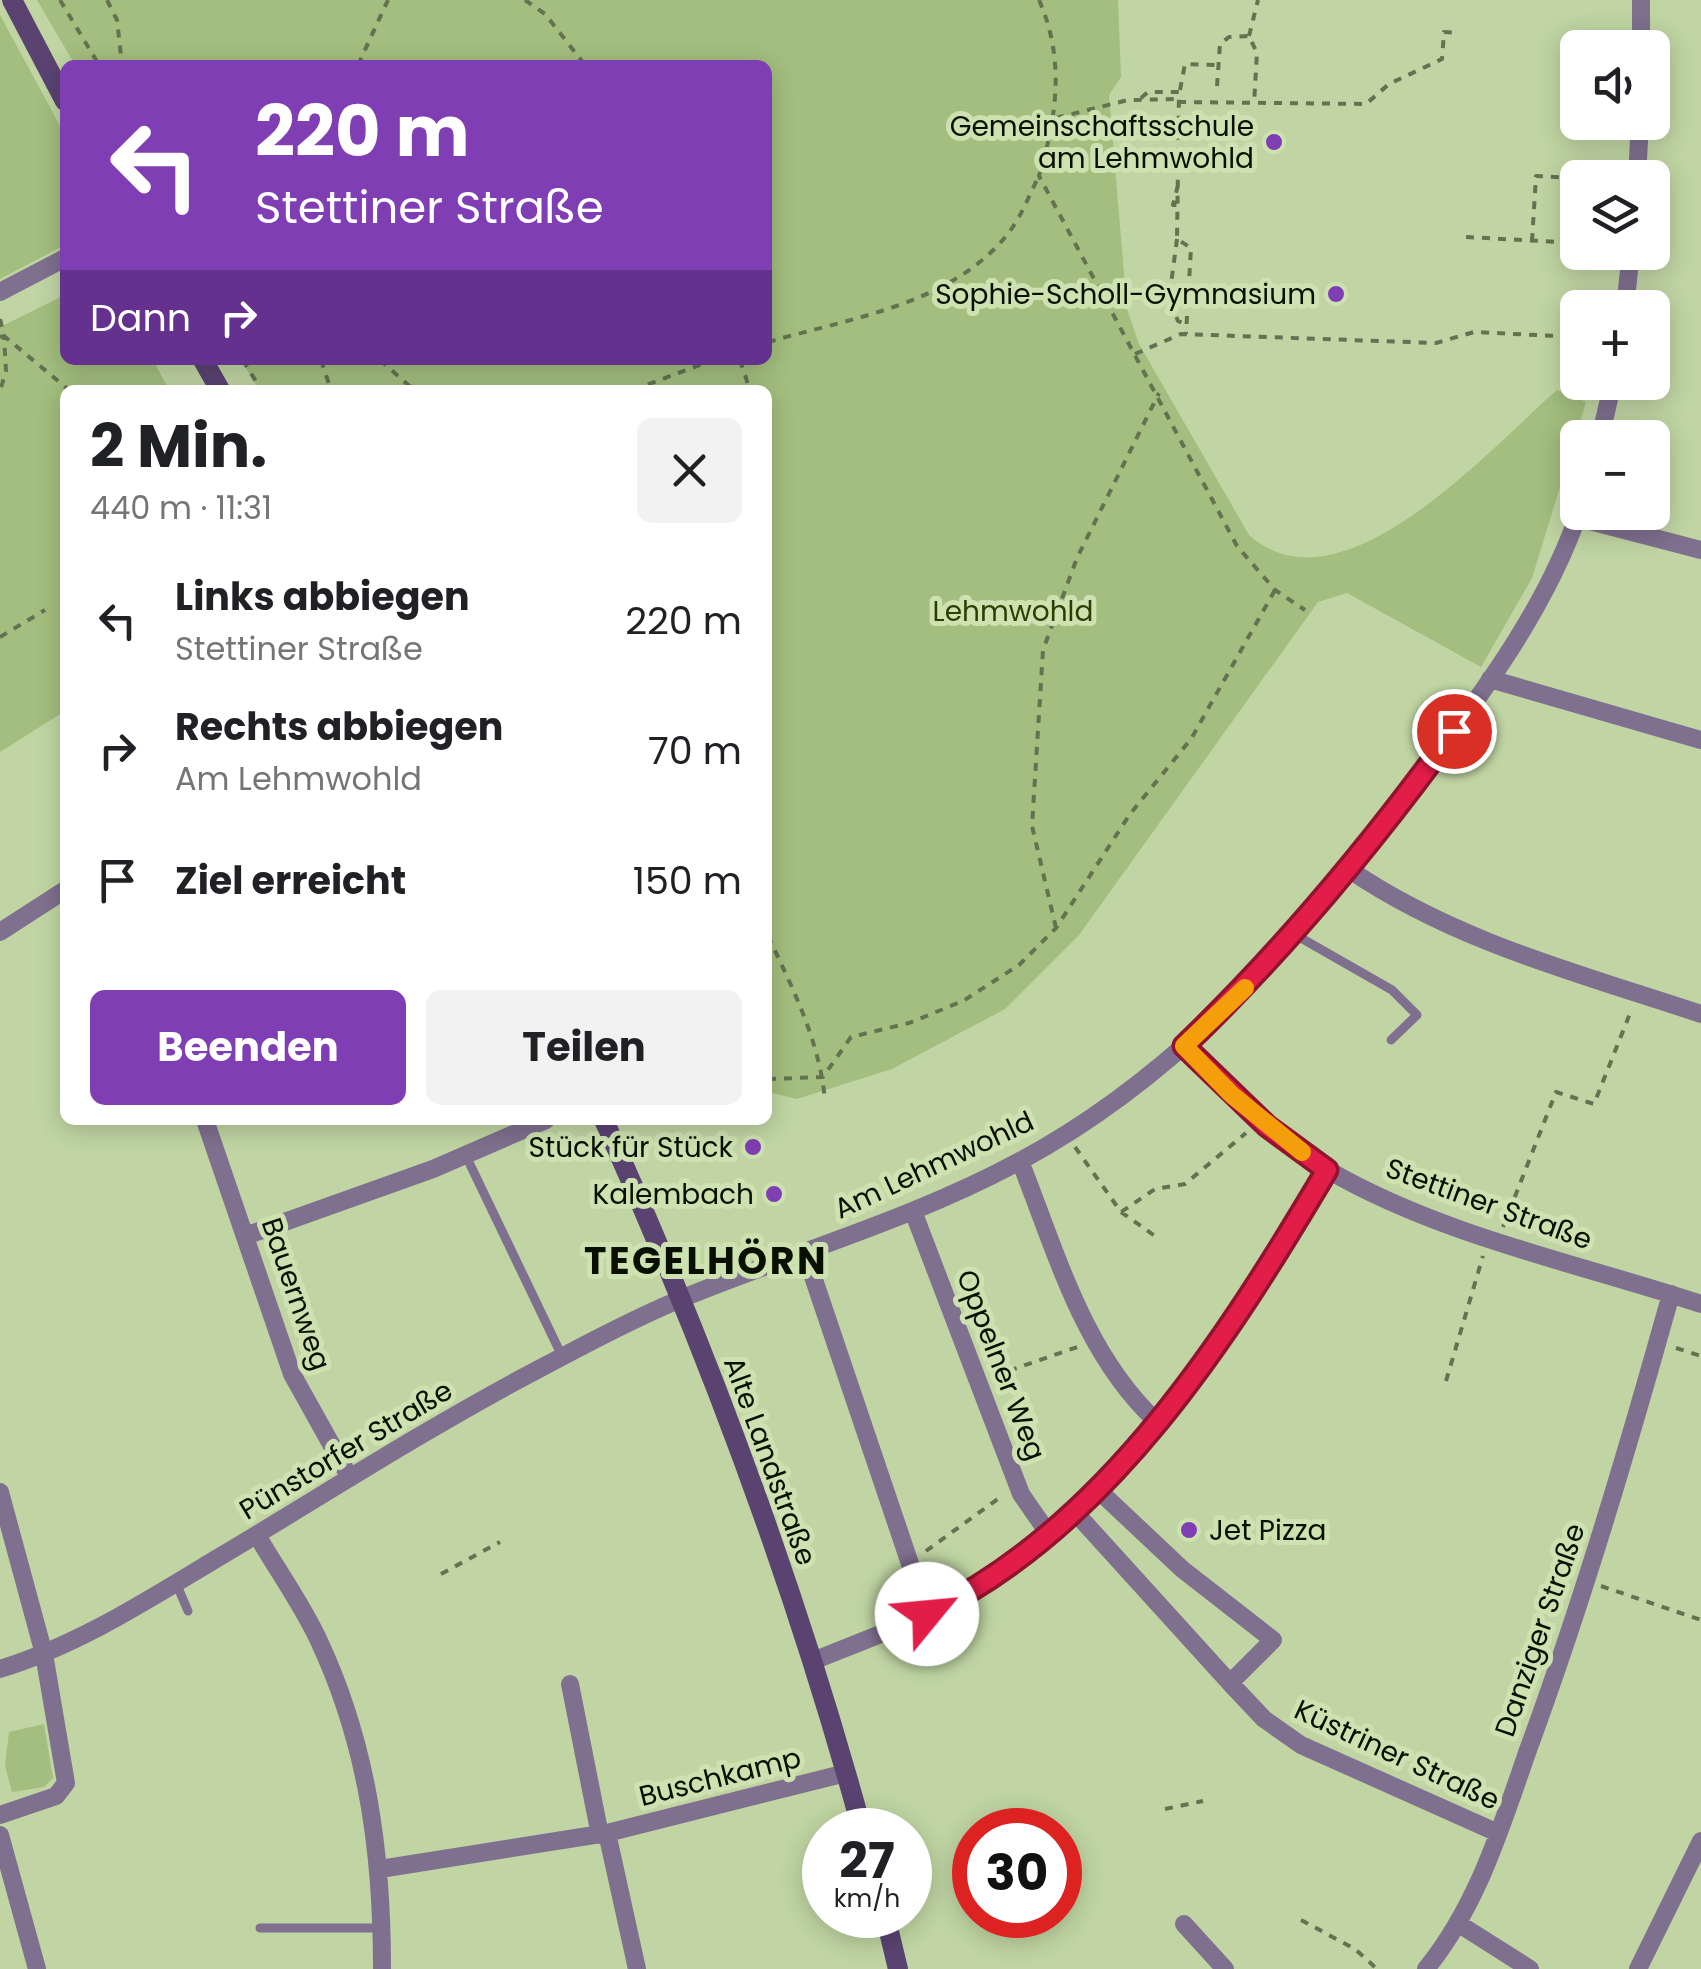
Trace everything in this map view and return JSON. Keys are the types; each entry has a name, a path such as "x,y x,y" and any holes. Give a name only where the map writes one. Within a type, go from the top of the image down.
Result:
{"street":[{"path":"12,0 60,91"},
{"path":"1641,0 1641,30"},
{"path":"0,292 60,261"},
{"name":"Am Lehmwohld","path":"679,1300 913,1211 1020,1161 1066,1134 1184,1046 1294,934 1350,870 1490,680 1533,610 1571,530"},
{"path":"1631,530 1701,550"},
{"path":"1490,680 1701,740"},
{"path":"1350,870 1397,902 1447,926 1701,1014"},
{"path":"0,932 60,893"},
{"name":"Stettiner Straße","path":"1184,1046 1262,1121 1327,1170 1408,1208 1493,1239 1701,1304"},
{"name":"Bauernweg","path":"207,1125 248,1235 292,1374 350,1478"},
{"path":"248,1235 466,1156 535,1125"},
{"name":"Alte Landstraße","path":"607,1125 635,1177 813,1661 856,1808"},
{"path":"1020,1161 1094,1341 1122,1387 1156,1421"},
{"path":"813,1661 927,1614 999,1572 1074,1510 1156,1421 1220,1342 1327,1170"},
{"name":"Oppelner Weg","path":"913,1211 1019,1491 1048,1533"},
{"path":"805,1253 927,1614"},
{"name":"Danziger Straße","path":"1426,1969 1459,1924 1498,1834 1588,1582 1670,1294"},
{"name":"Pünstorfer Straße","path":"0,1669 44,1654 176,1584 350,1478 563,1357 679,1300"},
{"path":"1096,1488 1182,1569 1273,1640 1230,1683"},
{"path":"0,1492 44,1654 66,1779 56,1796 0,1816"},
{"name":"Küstriner Straße","path":"1074,1510 1264,1719 1301,1745 1498,1834"},
{"path":"257,1535 312,1628 348,1713 370,1802 380,1869 382,1969"},
{"path":"570,1684 637,1969"},
{"name":"Buschkamp","path":"380,1869 604,1834 846,1774"},
{"path":"0,1834 36,1969"},
{"path":"1638,1969 1701,1841"},
{"path":"1184,1924 1225,1969"},
{"path":"1459,1924 1530,1969"},
{"path":"890,1938 898,1969"}],"lane":[{"path":"1294,934 1392,990 1417,1015 1391,1040"},
{"path":"466,1156 563,1357"},
{"path":"176,1584 188,1612"},
{"path":"260,1928 382,1928"}],"path":[{"path":"60,0 96,60"},
{"path":"107,0 117,20 121,60"},
{"path":"360,60 388,0"},
{"path":"525,0 545,14 580,60"},
{"path":"772,341 885,309 957,282 1010,231 1039,176 1056,118 1056,61 1040,0"},
{"path":"1254,104 1256,53 1249,36 1258,0"},
{"path":"1056,118 1141,98 1148,92 1254,104 1366,104 1390,84 1442,59 1444,32 1458,33"},
{"path":"1217,86 1223,40 1249,36"},
{"path":"1186,324 1176,318 1169,304 1180,205 1173,205 1178,185 1178,98 1185,64 1218,65"},
{"path":"1039,176 1238,546 1276,590 1305,610"},
{"path":"1532,241 1536,176 1560,177"},
{"path":"1466,238 1560,242"},
{"path":"1178,239 1190,248 1186,334"},
{"path":"0,319 6,371 0,391"},
{"path":"1136,354 1186,334 1436,343 1474,332 1560,336"},
{"path":"2,337 63,385"},
{"path":"386,365 408,385"},
{"path":"646,385 699,365"},
{"path":"1056,928 1032,826 1043,650 1077,558 1159,393"},
{"path":"823,1077 851,1038 910,1022 963,1001 1019,965 1056,928 1130,814 1191,739 1276,590"},
{"path":"0,638 45,610"},
{"path":"772,944 802,1007 823,1077 825,1101"},
{"path":"1446,1381 1493,1239 1556,1092 1594,1104 1638,993"},
{"path":"772,1079 823,1077"},
{"path":"1120,1212 1154,1189 1185,1184 1262,1121"},
{"path":"1066,1134 1120,1212 1155,1236"},
{"path":"980,1382 1094,1341"},
{"path":"1657,1342 1701,1356"},
{"path":"910,1562 1006,1493 1019,1491"},
{"path":"440,1574 500,1542"},
{"path":"1588,1582 1701,1620"},
{"path":"1165,1809 1203,1801"},
{"path":"1301,1920 1355,1949 1377,1969"}],"green space":[{"name":"Lehmwohld","path":"37,0 1118,0 1121,77 1109,95 1127,309 1139,344 1249,535 1286,555 1327,556 1369,541 1454,483 1557,390 1560,400 1586,402 1580,420 1560,420 1560,487 1532,578 1481,667 1347,593 1318,602 1079,935 1005,1009 892,1069 797,1099 772,1093 772,385 256,385 244,365 772,365 772,60 72,60"},
{"path":"0,15 60,126 60,248 0,279"},
{"path":"60,297 60,365 156,365 166,385 60,385 60,714 0,752 0,327"},
{"path":"44,1724 53,1778 44,1787 12,1792 5,1766 9,1732"}],"slow traffic":[{"path":"1245,988 1184,1046 1232,1095 1302,1152"}],"place":[{"name":"Gemeinschaftsschule am Lehmwohld","path":"1274,142"},
{"name":"Sophie-Scholl-Gymnasium","path":"1336,294"},
{"name":"Stück für Stück","path":"753,1147"},
{"name":"Kalembach","path":"774,1194"},
{"name":"Jet Pizza","path":"1189,1530"}],"district":[{"name":"TEGELHÖRN","path":"706,1260"}],"route":[{"path":"927,1614 976,1588 1019,1558 1103,1481 1220,1342 1310,1199 1327,1170 1267,1126 1184,1046 1254,978 1350,870 1454,731"}]}
